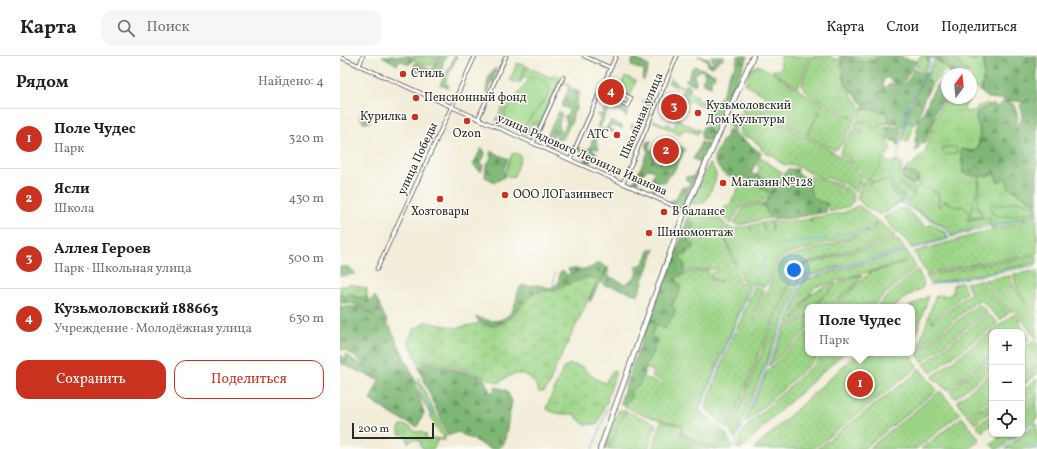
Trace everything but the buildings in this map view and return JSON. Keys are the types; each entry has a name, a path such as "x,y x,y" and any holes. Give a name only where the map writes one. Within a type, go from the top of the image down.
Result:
{"main road":[{"path":"600,449 685,211 752,56"}],"street":[{"path":"359,66 363,56"},
{"name":"улица Победы","path":"378,269 475,56"},
{"path":"478,118 506,56"},
{"path":"584,56 611,68"},
{"path":"570,160 616,56"},
{"name":"Школьная улица","path":"623,184 677,56"},
{"name":"улица Рядового Леонида Иванова","path":"340,57 685,211"},
{"path":"533,143 563,77"},
{"path":"603,85 631,98 628,106 614,100"}],"green space":[{"path":"382,56 411,56 413,61 408,65 402,61 398,62 397,65"},
{"path":"413,56 436,56 432,65 425,65 415,61"},
{"path":"438,56 447,56 443,62 441,71 445,76 455,56 457,56 446,81 446,84 449,85 448,88 441,85 443,76 438,73 432,72 422,74 414,68 415,63 432,70"},
{"path":"634,56 637,56 637,60 649,66 644,80 642,78 644,72 643,70 631,65"},
{"path":"697,56 709,58 710,65 712,65 713,62 711,56 724,56 724,58 722,60 720,59 713,67 708,66 707,60"},
{"path":"737,56 748,56 724,107 727,109 722,120 708,114 713,103 722,95 729,74 736,65"},
{"path":"781,56 793,56 797,58 798,56 810,56 798,87 773,72 772,70 780,70 782,63 780,63"},
{"path":"812,56 830,56 834,59 839,59 845,83 851,92 851,95 860,106 856,119 826,104 804,89 802,82"},
{"path":"839,56 848,56 862,62 876,60 877,56 902,56 903,58 917,61 904,81 895,82 887,77 883,81 884,88 869,103 863,105 845,81 842,62"},
{"path":"848,56 877,56 876,60 862,62"},
{"path":"920,56 926,56 929,64 924,72 916,66"},
{"path":"926,56 953,56 955,60 964,68 946,68 940,62 931,57 928,63"},
{"path":"953,56 970,56 970,59 976,60 981,57 984,59 984,74 981,92 977,88 977,68 964,68 958,61 955,60"},
{"path":"970,56 1037,56 1037,204 1009,188 1006,178 998,182 995,173 986,176 979,176 963,173 961,149 973,151 979,148 980,129 976,120 977,112 993,104 997,107 1005,101 1009,101 1016,109 1018,119 1016,122 1019,124 1022,115 1020,106 1023,102 988,98 981,92 984,74 984,59 981,57 973,60 970,59"},
{"path":"936,59 946,68 941,68 941,75 932,84 926,78"},
{"path":"517,63 526,66 519,84 510,80"},
{"path":"758,65 842,115 855,120 844,141 838,148 835,150 807,136 820,111 807,135 763,113 771,100 745,84 751,69"},
{"path":"526,66 552,78 554,74 561,77 539,126 532,123 528,135 496,121 503,105 507,108 529,80 524,77 519,84"},
{"path":"695,66 715,74 711,81 711,86 703,83 702,80 705,76 703,70 695,75 695,85 685,80 688,79 692,68 695,68"},
{"path":"496,68 494,81 487,93 488,78"},
{"path":"914,68 925,75 917,92 910,101 904,127 895,123 889,123 887,114 874,110 862,109 862,107 875,99 887,86 906,82 910,78"},
{"path":"927,71 927,80 932,84 922,103 919,121 913,124 906,122 912,102"},
{"path":"625,76 636,81 630,96 619,91"},
{"path":"534,77 543,80 548,85 548,95 525,125 514,125 505,117 505,112 529,79"},
{"path":"671,78 682,87 685,84 691,87 684,104 678,102 683,89 678,85 675,87 668,83"},
{"path":"563,81 569,84 571,90 573,89 579,92 580,95 576,95 578,99 576,104 577,108 573,113 572,121 563,139 557,139 555,134 546,145 544,143 547,135 558,113 560,112 562,115 558,126 561,131 563,131 567,123 564,116 567,116 569,111 565,107 562,107 562,105 569,87 563,83"},
{"path":"941,82 941,104 936,111 925,143 920,143 918,150 915,151 916,144 914,141 918,125 937,85"},
{"path":"688,92 697,96 696,98 706,103 708,101 712,102 709,109 691,101 689,101 688,104 685,103"},
{"path":"603,96 609,99 611,103 623,106 628,112 626,117 621,112 610,108 599,129 597,127 601,117 596,114 602,115 607,101 602,98"},
{"path":"738,97 763,110 756,120 742,112 743,107 736,102"},
{"path":"662,98 686,108 683,114 660,104"},
{"path":"652,100 654,101 648,115 645,116 645,120 632,129 631,125 638,123 641,120 647,105 642,101 649,102"},
{"path":"988,103 990,105 977,112 976,120 980,129 978,148 973,151 961,149 963,173 986,176 994,174 998,182 1006,178 1009,187 1037,205 1037,216 1035,215 991,228 989,217 968,220 969,214 962,206 956,207 946,201 940,207 938,206 938,193 927,187 917,186 919,178 904,171 925,152 935,118 943,104 967,104 964,107 964,110 967,112 976,110 977,107"},
{"path":"862,109 874,110 888,114 889,123 872,125 867,121 858,121"},
{"path":"364,111 368,111 372,117 368,123 364,123 360,119 360,115"},
{"path":"736,113 744,116 743,120 739,121 734,131 727,124 731,116"},
{"path":"670,115 699,130 697,134 684,129 680,135 653,121 667,126 668,123 674,128 677,120 670,119"},
{"path":"712,116 722,120 716,136 711,134 710,130 707,128"},
{"path":"744,116 759,125 766,116 851,163 861,178 856,193 846,184 829,178 821,178 794,165 785,165 778,161 773,155 769,155 761,149 761,146 749,137 744,137 739,134 741,130 739,127 744,123"},
{"path":"611,121 622,126 623,128 609,125 609,129 613,130 613,133 607,129 601,134 593,135 592,133 597,130 600,131 602,129 606,129"},
{"path":"857,121 867,123 870,127 888,126 886,136 891,150 881,162 881,166 866,181 854,163 840,154 853,130 862,134 862,131 854,128"},
{"path":"906,122 913,124 908,142 902,140"},
{"path":"704,126 710,130 714,138 711,141 702,139 701,131"},
{"path":"889,126 902,128 898,146 896,141 892,141 888,138"},
{"path":"728,129 761,153 751,173 762,178 777,181 771,194 752,182 750,179 726,175 717,166 714,157 726,136"},
{"path":"593,137 597,138 596,143 599,149 592,148 592,150 597,153 595,157 591,155 593,158 590,163 584,161 586,154 576,149 577,147 585,150 590,148"},
{"path":"651,140 649,148 651,151 656,143 658,143 659,146 656,150 656,155 653,158 658,163 667,163 676,150 676,145 684,148 684,151 673,173 668,176 665,182 659,182 654,191 654,184 650,181 655,172 652,170 648,169 636,184 634,182 648,152 646,142"},
{"path":"701,142 707,144 708,148 702,155 701,164 684,202 682,205 677,206 670,204 671,200 675,200 681,188 688,186 690,182 685,177 693,177 700,164 693,159"},
{"path":"943,147 956,147 957,151 955,154 944,155 942,153"},
{"path":"481,149 484,150 485,154 481,163 483,167 481,172 479,171 480,169 477,169 473,165"},
{"path":"491,151 508,159 503,170 505,177 495,182 485,177 486,166 491,158"},
{"path":"515,153 520,155 521,158 514,176 510,177 505,174 505,172 512,154"},
{"path":"761,157 782,172 777,181 762,178 757,175 760,168 757,166"},
{"path":"884,159 891,163 897,160 902,164 900,175 914,186 914,193 912,193 902,183 900,194 905,197 899,203 900,200 892,191 890,181 871,182 869,179 866,181 881,166 881,162"},
{"path":"709,164 713,168 716,175 712,189 704,203 692,204 692,202"},
{"path":"976,165 980,168 980,185 977,205 981,216 974,218 971,217 971,209 978,185"},
{"path":"788,169 798,169 797,173 808,179 812,196 819,201 827,203 826,212 787,219 769,218 763,204"},
{"path":"904,171 915,174 919,178 918,182 915,184 910,183 902,177"},
{"path":"811,176 842,185 837,193 839,194 845,186 853,195 854,201 849,206 830,212 827,203 819,201 812,196 808,179"},
{"path":"744,177 750,179 752,182 771,194 762,202 743,206 739,209 731,224 720,215 726,206 729,207"},
{"path":"862,182 891,182 893,193 899,197 899,203 879,215 857,199"},
{"path":"901,183 914,194 910,200 905,202 901,202 905,197 898,193 896,187"},
{"path":"919,186 926,189 930,188 932,191 938,193 938,206 940,207 945,201 956,207 962,206 969,212 968,220 989,217 990,224 951,236 947,228 905,204 914,196 916,188"},
{"path":"1018,201 1037,208 1037,212 1007,217 996,215 991,212 991,204 1002,205"},
{"path":"763,204 769,218 739,225 734,224 743,208"},
{"path":"858,206 877,221 868,230 855,236 783,257 777,261 768,283 764,287 754,283 751,284 741,279 740,272 724,234 727,226 733,229 749,226 751,231 750,226 761,223 766,232 762,223 770,221 772,230 772,221 791,222 810,219 811,223 811,218 843,213"},
{"path":"696,209 716,217 726,224 723,229 723,235 736,267 738,283 740,284 741,282 750,286 697,413 699,414 700,412 719,428 730,443 731,449 714,449 681,433 683,425 643,415 635,412 625,404 632,397 631,389 639,386 642,377 657,382 663,386 664,385 652,376 652,369 645,369 658,339 651,336 656,325 665,329 676,311 672,305 680,292 680,285 676,278 687,273 708,271 711,280 721,282 721,280 712,279 711,273 718,271 718,269 685,271 684,262 680,258 680,256 687,255 687,251 694,248 694,245 688,242 694,224 688,217 688,212"},
{"path":"900,209 906,209 926,227 932,224 946,233 948,238 911,248 909,244 883,218"},
{"path":"688,217 694,224 688,242 694,245 694,248 687,251 687,255 680,258 684,262 684,274 681,275 680,292 672,305 677,311 665,329 656,325 658,339 639,386 631,393 632,397 625,404 627,408 621,404 621,401 629,374 631,373 668,267 679,246"},
{"path":"1035,217 1037,218 1037,253 926,273 914,252 1020,222"},
{"path":"879,221 895,236 797,266 793,271 729,427 726,429 716,418 717,413 714,417 705,407 755,286 764,290 764,292 753,320 755,321 781,260 860,236 871,230"},
{"path":"896,238 904,249 801,277 735,439 730,431 794,273 797,269 804,265 894,240"},
{"path":"650,249 655,249 638,295 611,286 604,286 601,282 608,267 608,276 625,284 634,278 638,271 635,266 644,263"},
{"path":"907,251 910,256 900,263 815,287 793,318 795,318 811,294 834,283 836,284 814,304 805,304 805,313 799,320 790,324 787,323 804,280"},
{"path":"1037,255 1037,263 930,284 926,275"},
{"path":"911,258 916,267 874,304 836,304 869,273 898,265"},
{"path":"600,263 604,267 607,267 590,302 592,290 491,330 480,323 476,317 491,321 503,319 514,308 521,286 537,285 550,288 558,284 560,272 564,271 566,275 568,275 570,273 568,269 587,269"},
{"path":"340,267 349,267 356,274 340,276"},
{"path":"917,269 924,283 922,288 898,304 879,304"},
{"path":"1037,271 1037,314 1018,290 1014,280 1014,274"},
{"path":"862,275 852,288 833,304 816,304 840,282"},
{"path":"1011,276 1011,281 1016,290 1037,318 1037,339 1014,310 1009,312 984,280"},
{"path":"589,277 598,279 551,378 550,384 544,392 539,392 532,379 522,374 511,375 499,383 473,372 428,360 419,364 408,340 413,330 426,322 456,328 480,323 492,326 505,323 534,293 553,290"},
{"path":"981,280 1008,314 1000,320 980,299 918,349 935,297 941,295 947,296 953,293 953,285 962,282 966,293 932,320 932,322 971,293 966,283"},
{"path":"351,284 367,289 367,297 355,298 353,295 346,298 340,295 340,286 347,286"},
{"path":"350,293 358,298 367,297 370,301 375,296 388,323 381,320 390,327 416,382 424,413 417,427 398,418 370,400 379,380 372,373 376,379 340,363 340,355 347,359 346,354 366,368 358,359 340,349 340,306 360,307 374,316 358,305 340,303 340,295 342,294 346,297"},
{"path":"928,296 915,338 915,304"},
{"path":"979,304 987,312 922,362 917,352"},
{"path":"988,314 998,323 931,373 924,364"},
{"path":"1014,314 1020,321 1023,329 994,329"},
{"path":"805,316 805,331 769,366 786,325 790,326 796,324"},
{"path":"1025,331 1030,338 1025,342"},
{"path":"989,333 989,356 947,390 932,377"},
{"path":"805,334 805,356 819,356 746,423 746,420 767,371"},
{"path":"1034,340 1037,343 1037,374 1025,384 1025,375 1035,367 1034,366 1025,373 1025,348"},
{"path":"823,356 841,356 774,416 741,449 737,448 744,429"},
{"path":"854,356 912,356 917,366 914,370 813,449 754,449"},
{"path":"989,358 989,371 955,398 949,391"},
{"path":"428,362 479,376 484,379 491,394 496,387 506,390 512,401 504,444 499,449 491,449 458,432 448,436 418,367"},
{"path":"570,364 583,367 594,378 605,383 613,370 616,371 607,403 605,404 598,424 585,425 577,418 575,414 556,413 546,408 564,367"},
{"path":"919,368 937,390 863,449 817,449 915,374"},
{"path":"989,375 989,400 968,417 957,401"},
{"path":"418,377 446,436 444,441 438,439 433,449 425,449 420,446 421,442 414,439 408,443 405,435 399,434 399,429 402,425 408,426 416,432 422,431 427,436 426,439 428,441 433,438 442,439 444,436 436,428 421,398"},
{"path":"1037,379 1037,388 1025,398 1025,389"},
{"path":"940,391 960,414 916,449 868,449"},
{"path":"1037,391 1037,404 1025,413 1025,401"},
{"path":"989,403 989,412 975,424 970,418"},
{"path":"1037,406 1037,418 1025,428 1025,416"},
{"path":"619,410 626,411 609,449 605,449"},
{"path":"626,411 656,424 648,449 609,449 609,445 617,434 616,429"},
{"path":"989,416 989,426 982,432 977,426"},
{"path":"962,417 980,440 969,449 921,449"},
{"path":"661,421 682,426 680,434 710,449 652,449"},
{"path":"1037,423 1037,449 1005,449 1020,437 1025,437 1025,433"},
{"path":"998,437 1013,437 998,449 995,449 990,444"}],"waterway":[{"path":"935,56 917,92 910,101 897,160 891,167 892,172 890,176 895,194 903,196 900,203 945,228 948,238 1035,214 1037,215"},
{"path":"884,214 900,203"},
{"path":"833,237 867,229"},
{"path":"781,244 826,239"},
{"path":"912,249 948,239"},
{"path":"734,447 803,278 907,250"},
{"path":"735,449 725,433 699,410 766,256"},
{"path":"931,285 1037,265"},
{"path":"553,290 555,273"},
{"path":"419,392 424,401 427,402 434,417"},
{"path":"593,449 608,407"},
{"path":"1025,430 1037,421"},
{"path":"1001,449 1016,437"},
{"path":"1022,442 1037,449"}],"place":[{"name":"Стиль","path":"403,74"},
{"name":"Кузьмоловский 188663","path":"611,92"},
{"name":"Пенсионный фонд","path":"416,98"},
{"name":"Аллея Героев","path":"674,107"},
{"name":"Кузьмоловский Дом Культуры","path":"698,113"},
{"name":"Курилка","path":"415,117"},
{"name":"Ozon","path":"467,121"},
{"name":"АТС","path":"617,135"},
{"name":"Ясли","path":"666,151"},
{"name":"Магазин №128","path":"723,183"},
{"name":"ООО ЛОГазинвест","path":"505,195"},
{"name":"Хозтовары","path":"440,199"},
{"name":"В балансе","path":"664,212"},
{"name":"Шиномонтаж","path":"649,233"},
{"name":"Поле Чудес","path":"860,384"}]}
